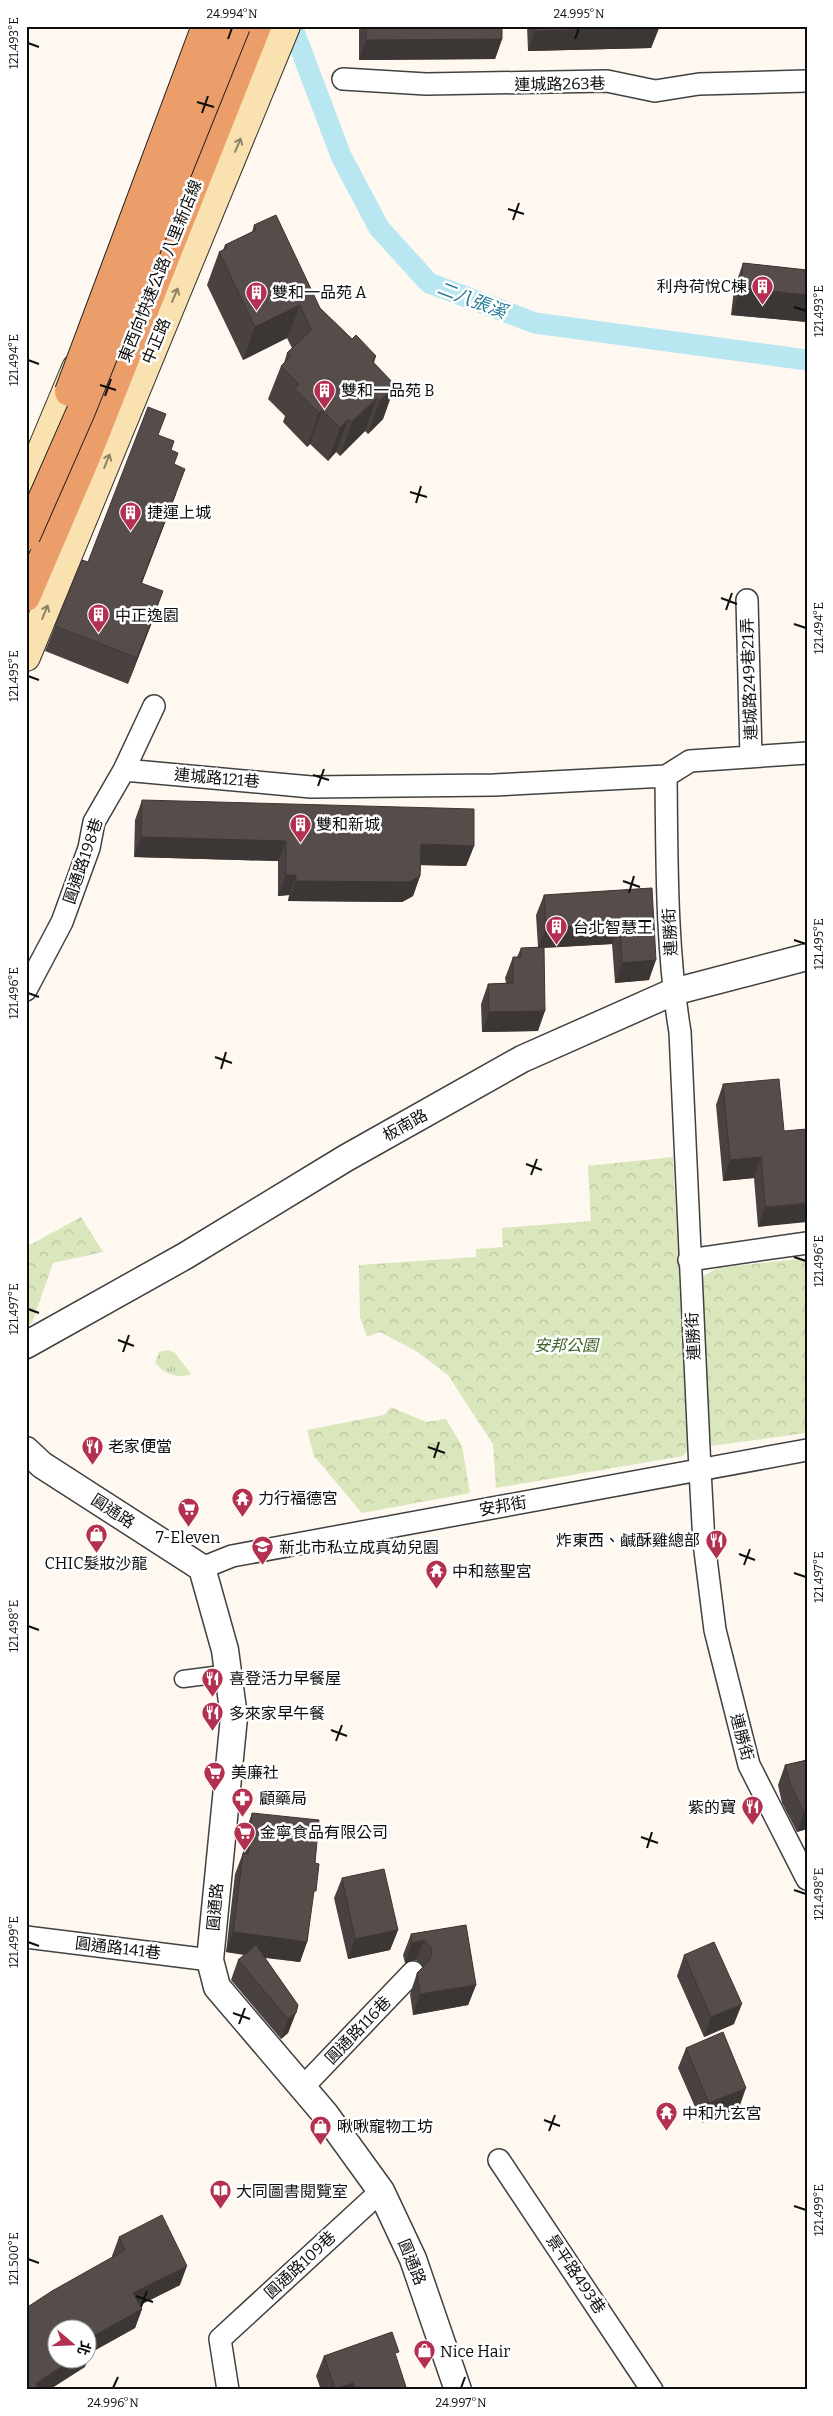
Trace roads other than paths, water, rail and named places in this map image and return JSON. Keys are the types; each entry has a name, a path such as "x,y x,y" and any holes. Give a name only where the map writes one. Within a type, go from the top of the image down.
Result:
{"highway":[{"path":"26,518 50,444 208,26"},
{"name":"東西向快速公路 八里新店線","path":"26,536 81,411 236,26"},
{"name":"東西向快速公路 八里新店線","path":"26,597 86,457 257,26"}],"main road":[{"path":"26,487 135,222 208,26"},
{"path":"214,26 232,69"},
{"name":"中正路","path":"26,569 88,425 248,26"},
{"name":"中正路","path":"26,657 285,30"}],"street":[{"name":"連城路263巷","path":"343,79 426,84 607,82 655,91 699,84 807,81"},
{"name":"連城路249巷21弄","path":"746,600 751,757"},
{"name":"圓通路198巷","path":"26,990 62,922 89,848 94,822 124,770 154,706"},
{"path":"666,776 690,760 807,753"},
{"name":"連城路121巷","path":"124,770 311,788 494,785 666,776"},
{"name":"連勝街","path":"666,776 668,905 673,992 680,1032 689,1260 704,1543 715,1630 749,1765 807,1879"},
{"name":"板南路","path":"26,1345 185,1256 346,1158 522,1059 673,992 807,957"},
{"path":"689,1260 807,1243"},
{"name":"圓通路","path":"26,1450 42,1464 202,1568 225,1650 234,1716 210,1960 217,1987 326,2115 381,2192 413,2259 458,2390"},
{"name":"安邦街","path":"202,1568 232,1556 807,1450"},
{"path":"183,1679 229,1673"},
{"name":"圓通路141巷","path":"26,1937 210,1960"},
{"name":"圓通路116巷","path":"302,2088 413,1972"},
{"name":"景平路493巷","path":"499,2160 652,2390"},
{"name":"圓通路109巷","path":"228,2390 220,2339 381,2192"}],"waterway":[{"name":"二八張溪","path":"292,26 341,156 379,228 429,283 535,323 807,360"}],"place":[{"name":"利舟荷悅C棟","path":"763,305"},
{"name":"雙和一品苑 A","path":"256,311"},
{"name":"雙和一品苑 B","path":"325,409"},
{"name":"捷運上城","path":"131,531"},
{"name":"中正逸園","path":"99,634"},
{"name":"雙和新城","path":"300,843"},
{"name":"台北智慧王","path":"557,946"},
{"name":"老家便當","path":"92,1465"},
{"name":"力行福德宮","path":"242,1517"},
{"name":"7-Eleven","path":"188,1527"},
{"name":"CHIC髮妝沙龍","path":"96,1553"},
{"name":"炸東西、鹹酥雞總部","path":"716,1559"},
{"name":"新北市私立成真幼兒園","path":"263,1566"},
{"name":"中和慈聖宮","path":"436,1590"},
{"name":"喜登活力早餐屋","path":"213,1697"},
{"name":"多來家早午餐","path":"213,1732"},
{"name":"美廉社","path":"215,1791"},
{"name":"顧藥局","path":"243,1817"},
{"name":"紫的寶","path":"752,1826"},
{"name":"金寧食品有限公司","path":"244,1851"},
{"name":"中和九玄宮","path":"666,2132"},
{"name":"啾啾寵物工坊","path":"321,2145"},
{"name":"大同圖書閱覽室","path":"220,2210"},
{"name":"Nice Hair","path":"424,2370"}],"park label":[{"name":"安邦公園","path":"566,1345"}]}
